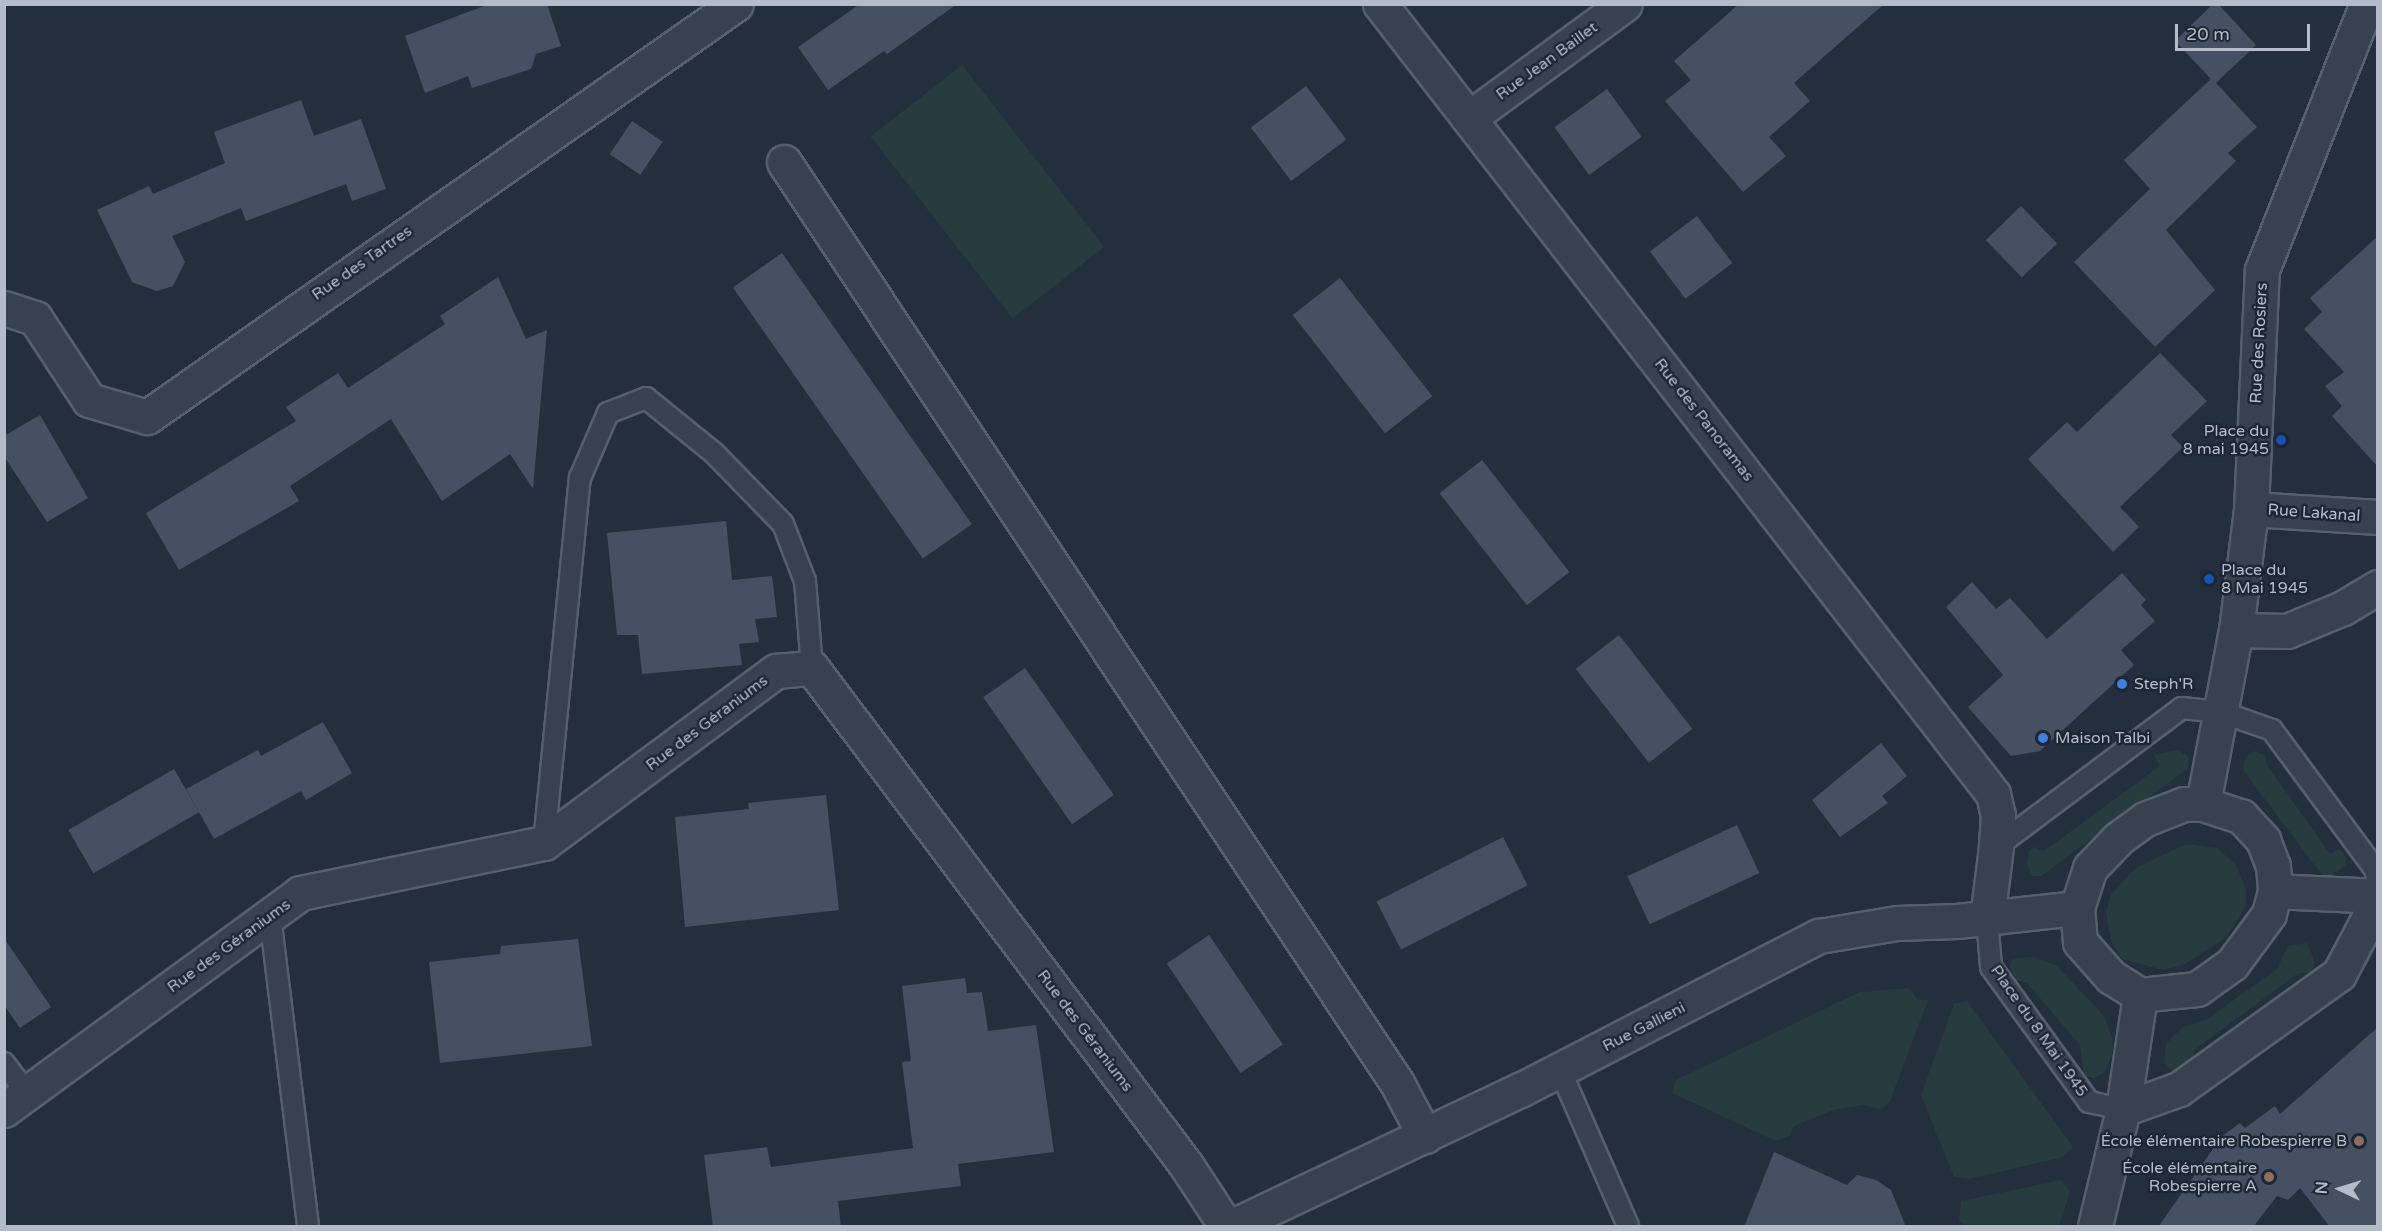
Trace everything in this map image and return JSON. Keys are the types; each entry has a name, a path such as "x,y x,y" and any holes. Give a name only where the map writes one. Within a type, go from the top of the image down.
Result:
{"street":[{"name":"Rue des Tartres","path":"4,308 35,318 89,400 147,417 736,4"},
{"name":"Rue des Panoramas","path":"1380,4 1993,794 1998,815 1996,847"},
{"name":"Rue Jean Baillet","path":"1469,118 1625,4"},
{"name":"Rue des Rosiers","path":"2203,804 2236,630 2251,509 2262,270 2367,4"},
{"path":"784,162 1397,1083 1425,1136"},
{"name":"Rue Lakanal","path":"2251,509 2378,517"},
{"path":"2236,630 2287,631 2343,608 2378,587"},
{"name":"Rue des Géraniums","path":"16,1102 300,893 544,843 776,671 812,668 1186,1165 1226,1227"},
{"path":"2184,804 2203,804 2241,816 2263,840 2273,866 2275,891 2269,914 2232,964 2197,989 2140,995 2111,977 2080,942 2077,908 2090,868 2119,838 2145,819 2184,804"},
{"name":"Place du 8 Mai 1945","path":"1987,918 1996,847"},
{"path":"2123,1109 2179,1089 2339,974 2378,898 2275,891"},
{"name":"Rue Gallieni","path":"1233,1227 1560,1070 1819,936 1897,922 1987,918 2077,908"},
{"path":"2095,1227 2123,1109 2140,995"}],"lane":[{"path":"544,843 580,478 608,413 646,398 714,453 783,524 805,581 812,668"},
{"path":"1996,847 2182,708 2221,712 2272,730 2375,869 2378,883"},
{"path":"270,916 308,1227"},
{"name":"Place du 8 Mai 1945","path":"1987,918 1991,967 2089,1102 2123,1109"},
{"path":"4,1063 16,1102"},
{"path":"1560,1070 1628,1227"}],"green space":[{"path":"962,65 1104,247 1013,318 871,136"},
{"path":"2178,750 2189,757 2187,769 2041,876 2032,876 2027,865 2029,851 2034,847 2044,851 2160,766 2154,755"},
{"path":"2255,751 2265,756 2267,765 2330,854 2340,849 2347,859 2345,866 2325,879 2243,770 2246,757"},
{"path":"2186,844 2217,848 2235,864 2246,889 2246,905 2236,923 2225,938 2185,964 2163,970 2122,959 2111,941 2106,912 2111,894 2137,867"},
{"path":"2307,943 2315,963 2310,972 2297,974 2194,1050 2192,1070 2173,1071 2164,1062 2166,1044 2183,1027 2206,1020 2277,969 2288,946"},
{"path":"2032,957 2056,965 2104,1016 2113,1040 2112,1056 2104,1073 2095,1078 2084,1076 2080,1045 2027,983 2016,980 2010,966 2012,959"},
{"path":"1910,988 1918,1000 1928,1000 1890,1101 1881,1109 1863,1105 1833,1110 1794,1126 1790,1135 1776,1141 1672,1093 1676,1080 1860,992"},
{"path":"1967,1001 2073,1147 2063,1157 1969,1179 1954,1177 1921,1095 1954,1004"},
{"path":"2061,1180 2070,1191 2059,1226 1966,1226 1959,1221 1961,1201"}],"building":[{"path":"489,4 547,4 561,46 536,54 531,69 472,88 468,76 425,93 405,36"},
{"path":"860,4 957,4 887,54 884,51 828,90 798,47"},
{"path":"1739,4 1884,4 1794,83 1810,101 1769,137 1786,156 1743,192 1665,101 1691,80 1674,61"},
{"path":"2213,4 2218,4 2256,45 2216,83 2257,127 2228,153 2236,161 2166,230 2215,290 2155,347 2074,262 2150,189 2124,160 2211,79 2175,41"},
{"path":"1306,86 1346,140 1291,181 1251,128"},
{"path":"1607,89 1642,137 1589,175 1554,127"},
{"path":"301,100 314,136 361,119 386,189 352,201 346,184 246,221 241,208 172,236 185,262 173,286 157,291 132,282 97,210 149,186 153,194 225,163 214,132"},
{"path":"632,121 663,142 640,175 610,154"},
{"path":"2021,206 2057,243 2022,277 1986,240"},
{"path":"1697,216 1733,263 1685,299 1650,252"},
{"path":"2378,236 2378,467 2332,416 2342,406 2325,386 2344,372 2304,329 2322,312 2310,298"},
{"path":"782,253 972,524 923,559 733,287"},
{"path":"498,277 526,339 547,330 533,489 510,454 442,501 391,419 290,486 299,501 179,570 146,513 296,421 286,407 338,373 348,388 445,324 440,316"},
{"path":"1340,278 1432,396 1385,433 1293,315"},
{"path":"2160,353 2207,401 2171,435 2183,447 2120,507 2139,527 2113,552 2028,459 2067,422 2077,432"},
{"path":"40,415 88,498 47,522 4,456 4,436"},
{"path":"1482,460 1569,572 1527,605 1439,493"},
{"path":"726,521 732,580 772,576 777,617 755,619 759,642 739,644 742,665 642,674 638,635 617,635 607,533"},
{"path":"2122,573 2146,600 2141,605 2155,621 2121,650 2134,665 2040,751 2011,756 1968,707 2003,675 1946,607 1972,582 1996,609 2010,598 2047,639"},
{"path":"1619,635 1692,729 1649,763 1576,669"},
{"path":"1025,668 1114,795 1072,824 983,697"},
{"path":"323,722 352,773 306,800 301,791 214,839 186,789 258,750 261,756"},
{"path":"1881,743 1907,776 1882,796 1888,803 1840,837 1812,800"},
{"path":"174,769 199,812 93,873 68,830"},
{"path":"826,795 839,910 685,927 675,817 749,809 748,803"},
{"path":"1737,825 1759,873 1650,924 1627,876"},
{"path":"1503,837 1528,885 1401,950 1376,901"},
{"path":"1209,935 1283,1044 1241,1073 1167,964"},
{"path":"4,938 51,1007 20,1028 4,1005"},
{"path":"578,939 592,1046 440,1063 429,962 500,954 501,946"},
{"path":"965,978 967,993 982,992 988,1031 1036,1025 1054,1152 958,1164 961,1186 838,1201 841,1227 713,1227 704,1155 767,1147 771,1167 913,1148 902,1062 911,1061 902,986"},
{"name":"École élémentaire Robespierre A","path":"2378,1027 2378,1227 2330,1227 2300,1188 2288,1200 2277,1196 2253,1227 2158,1227 2213,1149 2210,1145 2240,1123 2245,1128 2275,1106 2280,1114"},
{"path":"1774,1152 1847,1185 1857,1175 1876,1180 1891,1190 1906,1227 1744,1227"}],"place":[{"name":"Place du 8 mai 1945","path":"2281,440"},
{"name":"Place du 8 Mai 1945","path":"2209,579"},
{"name":"Steph'R","path":"2122,684"},
{"name":"Maison Talbi","path":"2043,738"},
{"name":"École élémentaire Robespierre B","path":"2359,1141"},
{"name":"École élémentaire Robespierre A","path":"2269,1177"}]}
